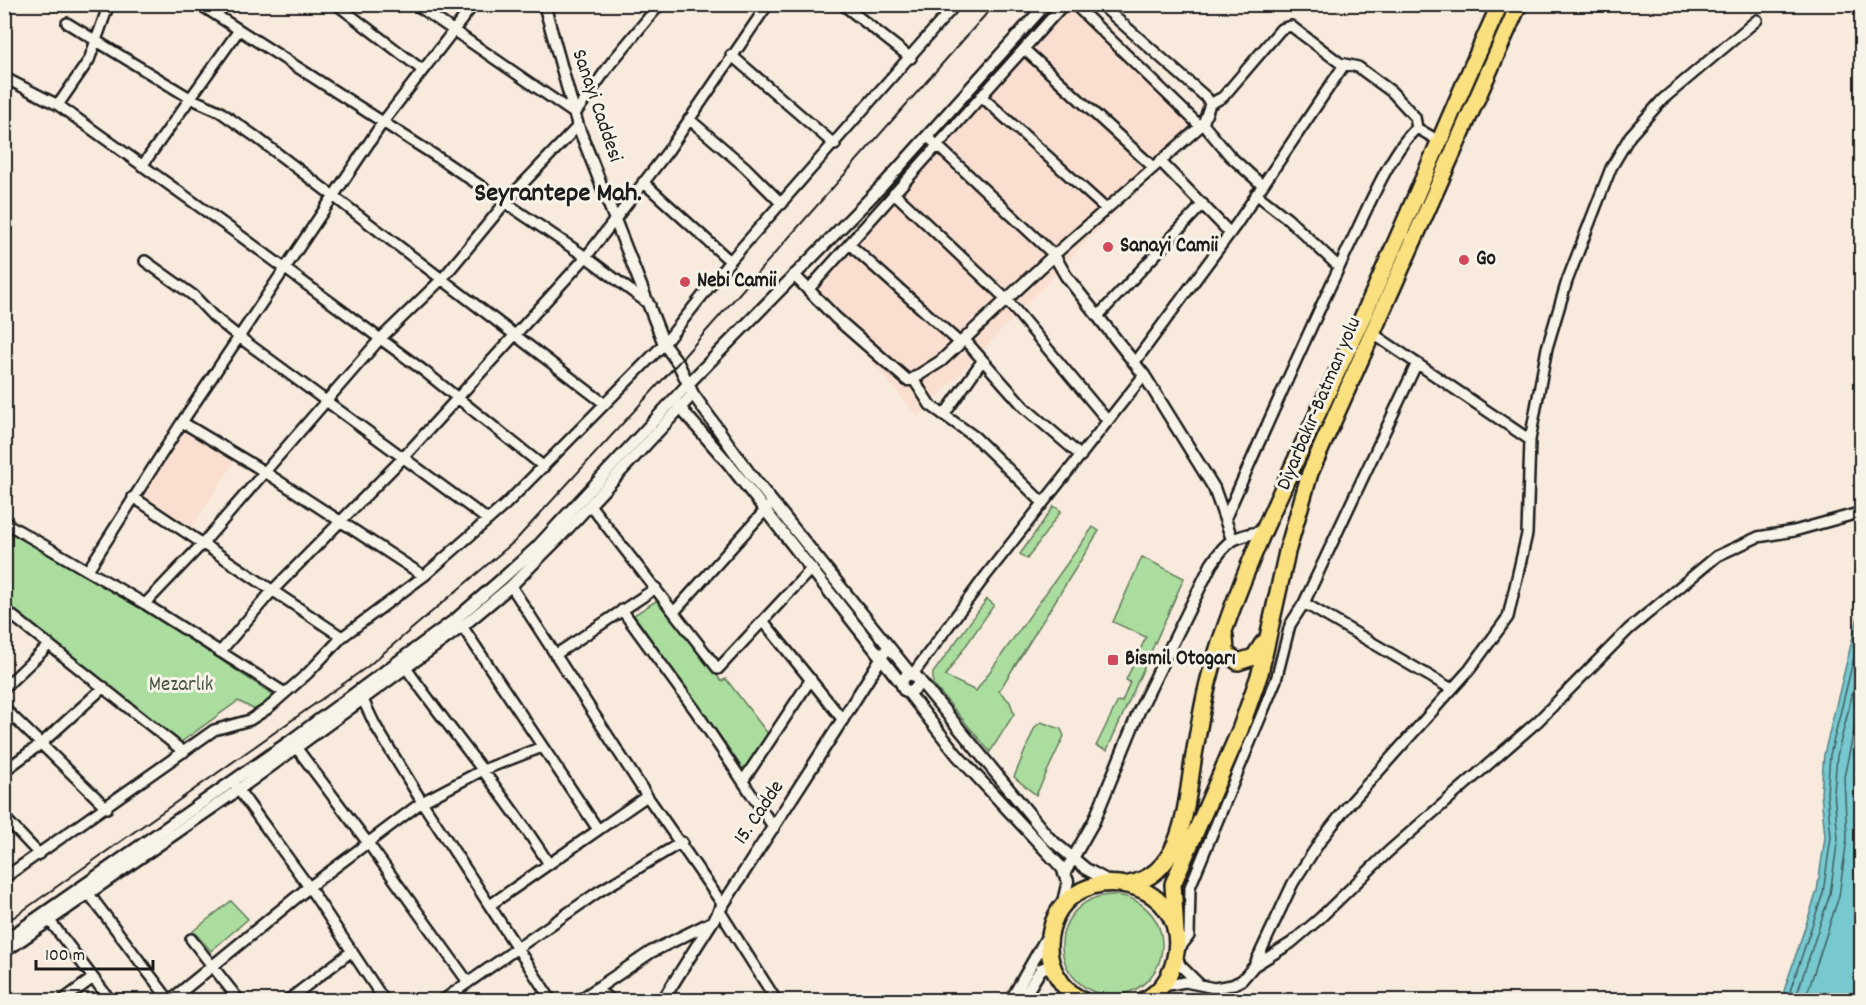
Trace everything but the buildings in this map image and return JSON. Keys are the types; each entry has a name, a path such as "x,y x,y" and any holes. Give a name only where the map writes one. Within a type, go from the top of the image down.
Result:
{"highway":[{"name":"Diyarbakır-Batman yolu","path":"1129,884 1154,876 1164,865 1180,833 1208,683 1227,625 1265,531 1396,245 1500,4"},
{"name":"Diyarbakır-Batman yolu","path":"1176,953 1173,884 1240,730 1260,673 1299,504 1310,473 1519,4"},
{"path":"1227,625 1224,646 1230,658 1238,662 1246,661 1260,651 1271,625"},
{"path":"1077,999 1061,982 1052,965 1049,946 1052,927 1061,909 1083,890 1110,882 1129,884 1145,890 1160,902 1170,917 1176,934"},
{"path":"1144,1000 1162,987 1171,971 1176,953"}],"street":[{"path":"58,105 89,60 109,4"},
{"path":"199,4 383,122 586,257 652,307"},
{"path":"336,4 422,69"},
{"path":"415,4 452,32 575,114 611,63 660,4"},
{"path":"88,570 182,422 383,122 474,4"},
{"name":"Sanayi Caddesi","path":"544,4 578,126 652,307 664,344 691,389 769,506"},
{"path":"220,652 272,591 402,459 586,257 617,219 689,119 768,4"},
{"path":"842,4 910,58"},
{"path":"4,878 107,808 214,730 250,720 267,709 342,637 424,576 488,520 544,467 664,344 730,261 835,145 956,4"},
{"path":"293,744 363,700 406,668 460,622 536,548 677,404 794,275 927,136 1046,4"},
{"path":"808,290 1064,4"},
{"path":"1074,4 1262,185"},
{"path":"1100,4 1207,98 1210,104"},
{"path":"1162,987 1185,981 1214,988 1232,985 1242,980 1254,966 1293,883 1321,840 1450,688 1470,669 1508,618 1527,534 1530,440 1547,348 1560,303 1611,168 1630,136 1663,99 1757,20"},
{"path":"67,23 190,98 219,111 334,195 443,278 465,298 518,334 605,404"},
{"path":"794,275 902,376 907,380 914,380 941,361 1054,255 1202,125 1210,104 1223,97 1285,26 1296,28 1344,65 1358,67 1392,93 1415,117 1417,128 1439,141"},
{"path":"142,166 239,30"},
{"path":"1024,49 1203,204 1230,233"},
{"path":"731,56 835,145"},
{"path":"1134,363 1230,233 1344,65"},
{"path":"9,80 58,105 242,237 457,399 498,427 544,467"},
{"path":"981,96 1106,209"},
{"path":"689,119 782,204"},
{"path":"145,604 204,542 380,339 443,278 506,204 578,126"},
{"path":"1226,518 1339,267 1378,187 1406,140 1417,128"},
{"path":"927,136 1054,255 1066,276 1144,375 1214,488 1232,538"},
{"path":"643,182 730,261"},
{"path":"894,193 1006,299 1108,421"},
{"path":"1256,194 1288,219 1339,267"},
{"path":"1098,316 1203,204"},
{"path":"849,244 962,341 1024,408 1081,456"},
{"path":"145,261 194,296 213,316 239,336 402,459 488,520"},
{"path":"1372,333 1530,440"},
{"path":"944,415 982,361"},
{"path":"1200,984 1180,965 1176,953 1189,936 1190,887 1276,680 1290,625 1304,603 1417,363"},
{"path":"904,687 914,690 914,676 1043,503 1144,375"},
{"path":"914,380 926,401 980,442 1043,503"},
{"path":"4,941 235,785 511,586 590,505 677,404"},
{"path":"677,404 769,506 1049,838 1074,860 1110,882"},
{"path":"182,422 266,472 424,576"},
{"path":"134,497 204,542 272,591 303,608 342,637"},
{"path":"590,505 718,669 812,568"},
{"path":"769,506 812,568 957,755 1052,857 1068,881 1061,909"},
{"path":"674,612 769,506"},
{"path":"1254,966 1291,943 1319,919 1388,852 1538,721 1629,629 1717,556 1758,537 1805,528 1862,512"},
{"path":"4,522 145,604 285,693"},
{"path":"1064,874 1074,860 1160,669 1211,565 1224,544 1232,538 1265,531"},
{"path":"511,586 647,796 682,842 776,1000"},
{"path":"555,655 656,588"},
{"path":"1304,603 1328,614 1450,688"},
{"path":"4,609 184,752"},
{"path":"622,610 695,710 774,828"},
{"path":"460,622 597,828"},
{"path":"764,622 843,720"},
{"path":"4,688 49,645"},
{"name":"15. Cadde","path":"663,1000 888,646"},
{"path":"406,668 448,728 506,798 549,864"},
{"path":"904,687 902,677 914,676"},
{"path":"743,781 811,679"},
{"path":"4,771 42,743 104,687"},
{"path":"363,700 375,725 422,802 551,1000"},
{"path":"4,708 107,808"},
{"path":"293,744 468,982"},
{"path":"89,894 170,1000 309,887 422,802 483,770 542,747"},
{"path":"235,785 309,887 384,1000"},
{"path":"4,952 89,894 235,785"},
{"path":"490,905 597,828 647,796"},
{"path":"4,817 39,854"},
{"path":"443,1000 598,892 682,842"},
{"path":"50,921 110,1000"},
{"path":"580,1000 651,952 710,923"},
{"path":"1011,1000 1052,927"},
{"path":"191,939 239,1000"},
{"path":"288,1000 352,951"},
{"path":"1022,1000 1041,969 1052,965"},
{"path":"63,1000 93,978"},
{"path":"595,990 612,1000"}],"shaded area":[{"path":"1059,5 1069,5 1197,127 918,417 805,282"},
{"path":"185,430 236,459 192,527 141,498"}],"green space":[{"path":"1054,506 1061,511 1027,559 1020,554"},
{"name":"Mezarlık","path":"4,526 102,581 275,696 257,711 238,701 181,742 5,605"},
{"path":"1093,527 1099,531 999,691 1010,702 1014,714 990,752 933,684 933,673 987,599 994,605 945,676 976,691"},
{"path":"1142,557 1184,578 1107,750 1096,746 1118,701 1122,702 1130,682 1126,680 1146,637 1113,622"},
{"path":"659,599 721,681 726,679 772,739 746,773 634,615"},
{"path":"1041,722 1061,729 1064,736 1036,795 1014,777 1035,727"},
{"path":"1112,895 1131,898 1148,909 1159,926 1162,945 1159,964 1148,981 1131,992 1112,995 1093,992 1076,981 1065,964 1062,945 1065,926 1076,909 1093,898"},
{"path":"231,901 248,919 211,951 193,931"}],"water":[{"path":"1861,604 1861,1000 1781,1000 1817,891 1825,837 1821,793 1824,754"}],"railway":[{"path":"4,924 367,667 515,541 678,363 995,4"}],"place":[{"name":"Sanayi Camii","path":"1108,247"},
{"name":"Go","path":"1464,260"},
{"name":"Nebi Camii","path":"685,282"},
{"name":"Bismil Otogarı","path":"1113,660"}],"district":[{"name":"Seyrantepe Mah.","path":"558,194"}]}
